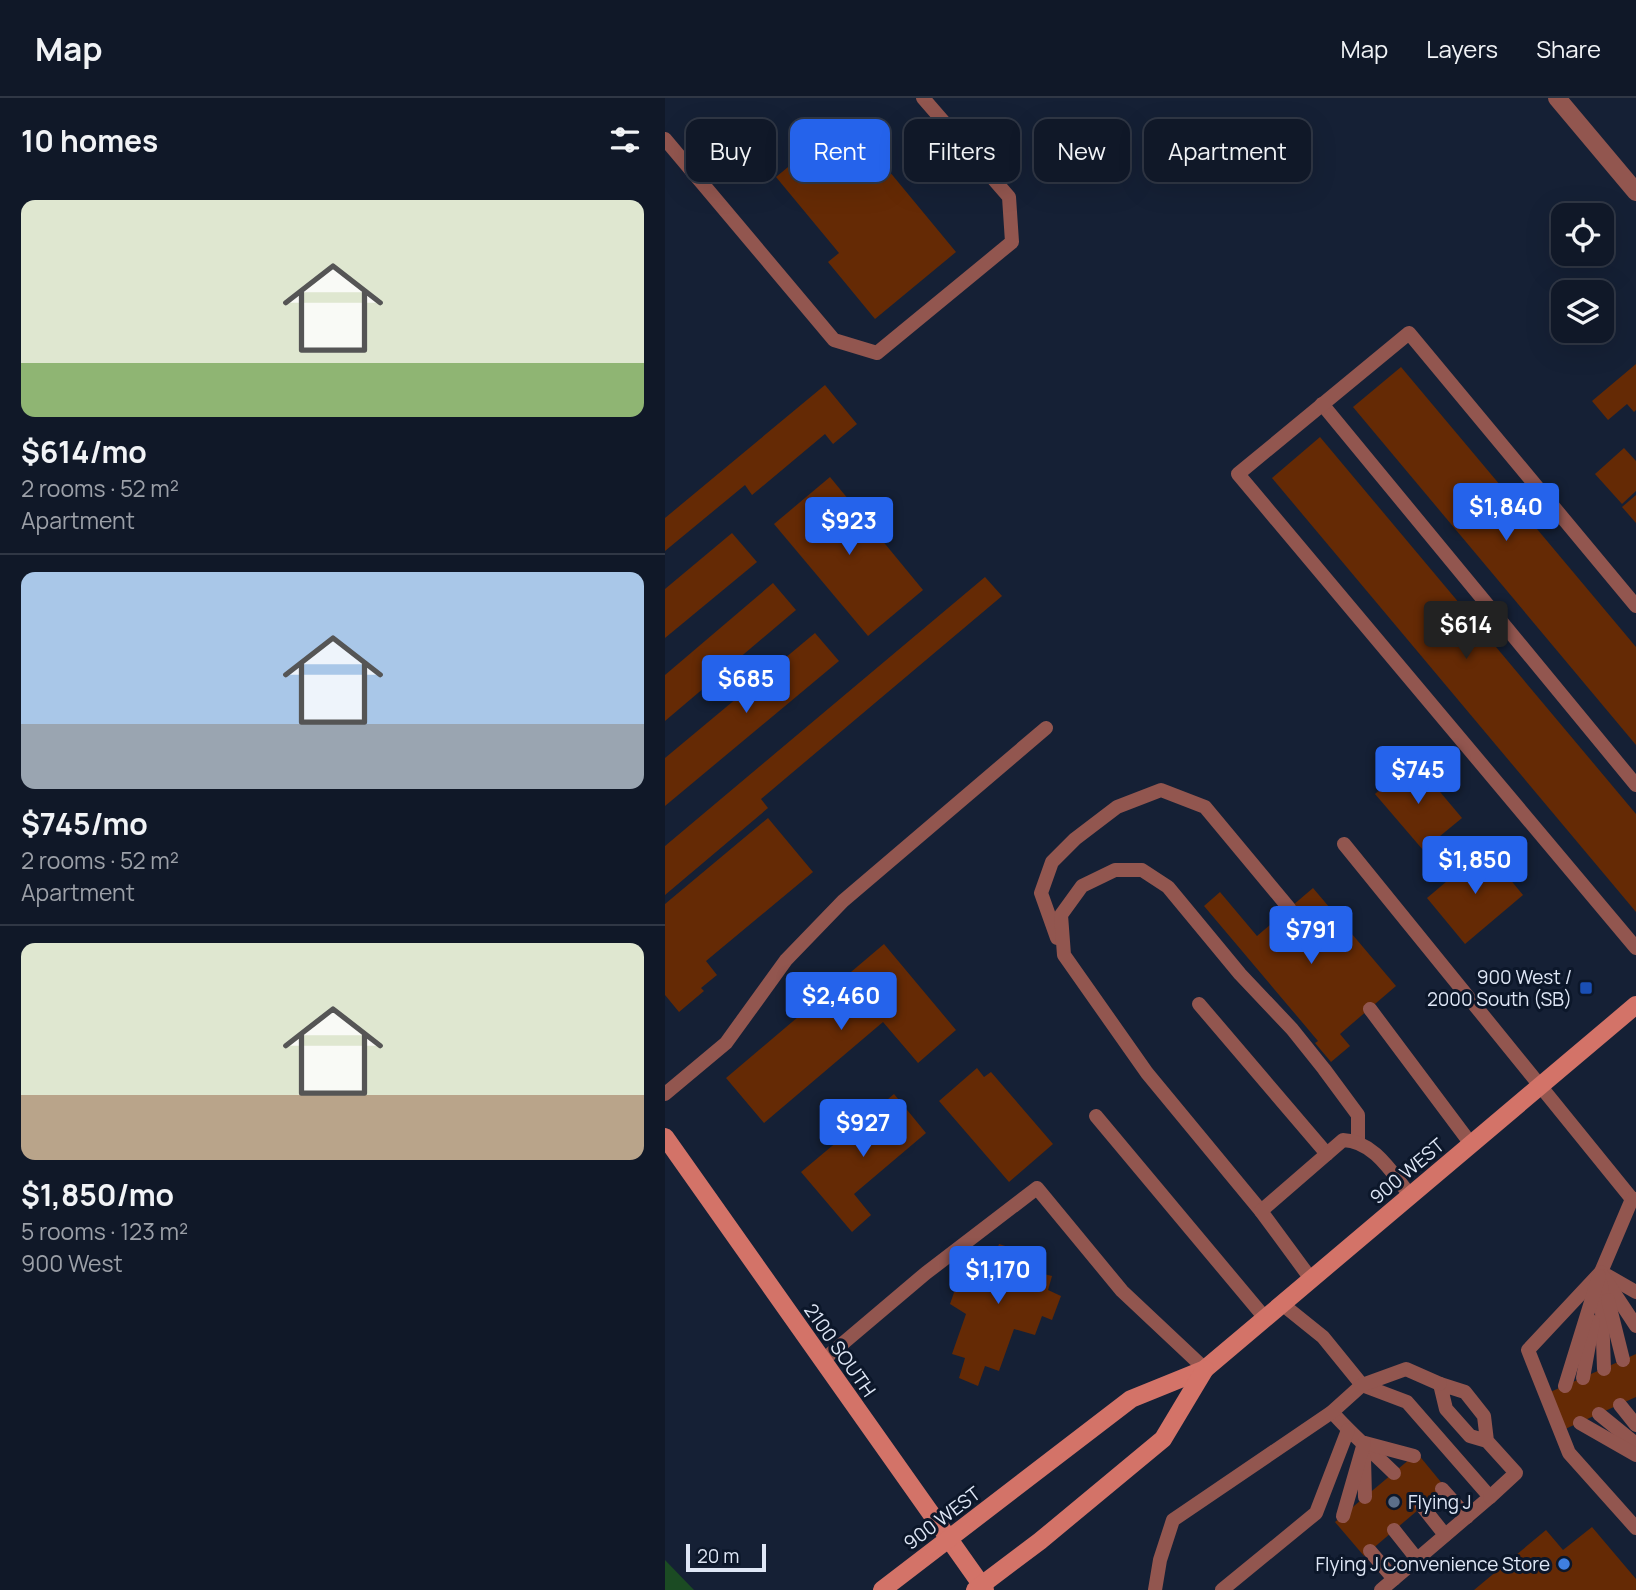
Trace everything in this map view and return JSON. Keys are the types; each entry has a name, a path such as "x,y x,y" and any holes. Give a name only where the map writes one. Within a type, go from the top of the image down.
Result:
{"main road":[{"name":"900 WEST","path":"882,1590 1131,1399 1205,1368 1636,1005"},
{"name":"2100 SOUTH","path":"665,1137 949,1539 981,1589"},
{"name":"900 WEST","path":"981,1589 1163,1439 1205,1368"}],"street":[{"path":"1557,98 1636,192"}],"lane":[{"path":"665,139 834,340 877,353 1012,242 1009,197 923,98"},
{"path":"1636,606 1409,333 1238,474 1636,948"},
{"path":"1322,404 1636,785"},
{"path":"665,1094 726,1043 786,960 843,901 1046,728"},
{"path":"1289,908 1205,807 1161,790 1117,807 1075,839 1052,862 1041,893 1064,956 1147,1073 1261,1211 1311,1279"},
{"path":"1344,844 1634,1199 1601,1272 1565,1386"},
{"path":"1064,956 1061,915 1082,886 1115,870 1142,870 1151,875 1168,887 1324,1069 1357,1115 1358,1140"},
{"path":"1199,1004 1327,1154"},
{"path":"1370,1009 1471,1144"},
{"path":"1095,1116 1265,1318"},
{"path":"1261,1211 1343,1140 1358,1140 1378,1156 1410,1195"},
{"path":"822,1361 926,1273 1037,1188 1122,1291 1205,1368"},
{"path":"1601,1272 1636,1292"},
{"path":"1601,1272 1636,1298"},
{"path":"1601,1272 1636,1307"},
{"path":"1601,1272 1636,1326"},
{"path":"1601,1272 1623,1360"},
{"path":"1601,1272 1604,1369"},
{"path":"1584,1378 1601,1272"},
{"path":"1601,1272 1528,1350 1569,1453 1636,1528"},
{"path":"1282,1304 1323,1337 1362,1385 1407,1402 1490,1497"},
{"path":"1155,1590 1160,1560 1173,1520 1332,1412 1362,1385 1406,1369 1465,1392 1484,1416 1487,1441"},
{"path":"1381,1590 1516,1473 1487,1441 1470,1436 1446,1409 1440,1384"},
{"path":"1620,1405 1636,1425"},
{"path":"1332,1412 1394,1473"},
{"path":"1599,1414 1636,1444"},
{"path":"1580,1423 1636,1455"},
{"path":"1222,1590 1316,1513 1348,1430"},
{"path":"1364,1443 1415,1456"},
{"path":"1364,1443 1365,1497"},
{"path":"1342,1516 1364,1443"},
{"path":"1442,1489 1467,1517"},
{"path":"1422,1506 1445,1535"},
{"path":"1394,1530 1417,1559"},
{"path":"1370,1551 1394,1579"}],"green space":[{"path":"665,1560 694,1590 665,1590"}],"building":[{"path":"790,165 790,182 890,182 890,172 956,252 875,319 828,262 839,253 776,177"},
{"path":"1636,364 1636,410 1634,412 1627,404 1608,420 1592,401"},
{"path":"1401,367 1636,647 1636,745 1353,407"},
{"path":"825,385 857,424 833,444 825,434 752,495 745,485 665,551 665,518"},
{"path":"1320,437 1636,814 1636,912 1272,478"},
{"path":"1624,448 1636,461 1636,491 1622,504 1595,474"},
{"path":"830,477 923,590 868,636 774,524"},
{"path":"1636,495 1636,523 1622,507"},
{"path":"732,533 757,562 665,638 665,589"},
{"path":"985,577 1002,596 761,799 768,808 665,895 665,846"},
{"path":"773,583 796,610 665,721 665,675"},
{"path":"815,633 839,661 665,806 665,758"},
{"path":"1414,761 1462,818 1423,850 1375,794"},
{"path":"768,818 813,872 706,961 717,975 701,988 704,991 679,1012 665,995 665,904"},
{"path":"1485,849 1523,895 1465,944 1427,898"},
{"path":"1313,888 1396,986 1340,1034 1350,1046 1331,1062 1315,1043 1318,1041 1204,906 1220,892 1257,936"},
{"path":"884,944 956,1030 918,1063 883,1022 764,1123 726,1078"},
{"path":"977,1068 984,1077 991,1072 1053,1144 1009,1182 939,1101"},
{"path":"894,1094 926,1133 854,1194 871,1215 852,1232 801,1172"},
{"path":"999,1244 1037,1256 1032,1271 1052,1276 1048,1290 1061,1296 1052,1320 1042,1316 1035,1335 1014,1329 999,1371 985,1366 978,1386 959,1378 965,1358 952,1354 966,1314 950,1304 957,1284 951,1282 956,1267 964,1269 973,1249 994,1257"},
{"path":"1636,1354 1636,1397 1563,1430 1548,1393"},
{"name":"Flying J","path":"1417,1453 1445,1487 1364,1556 1335,1522"},
{"name":"Flying J Convenience Store","path":"1592,1527 1636,1579 1636,1590 1474,1590 1546,1530 1563,1550"}],"place":[{"name":"900 West / 2000 South (SB)","path":"1586,988"},
{"name":"Flying J","path":"1394,1502"},
{"name":"Flying J Convenience Store","path":"1564,1564"}]}
